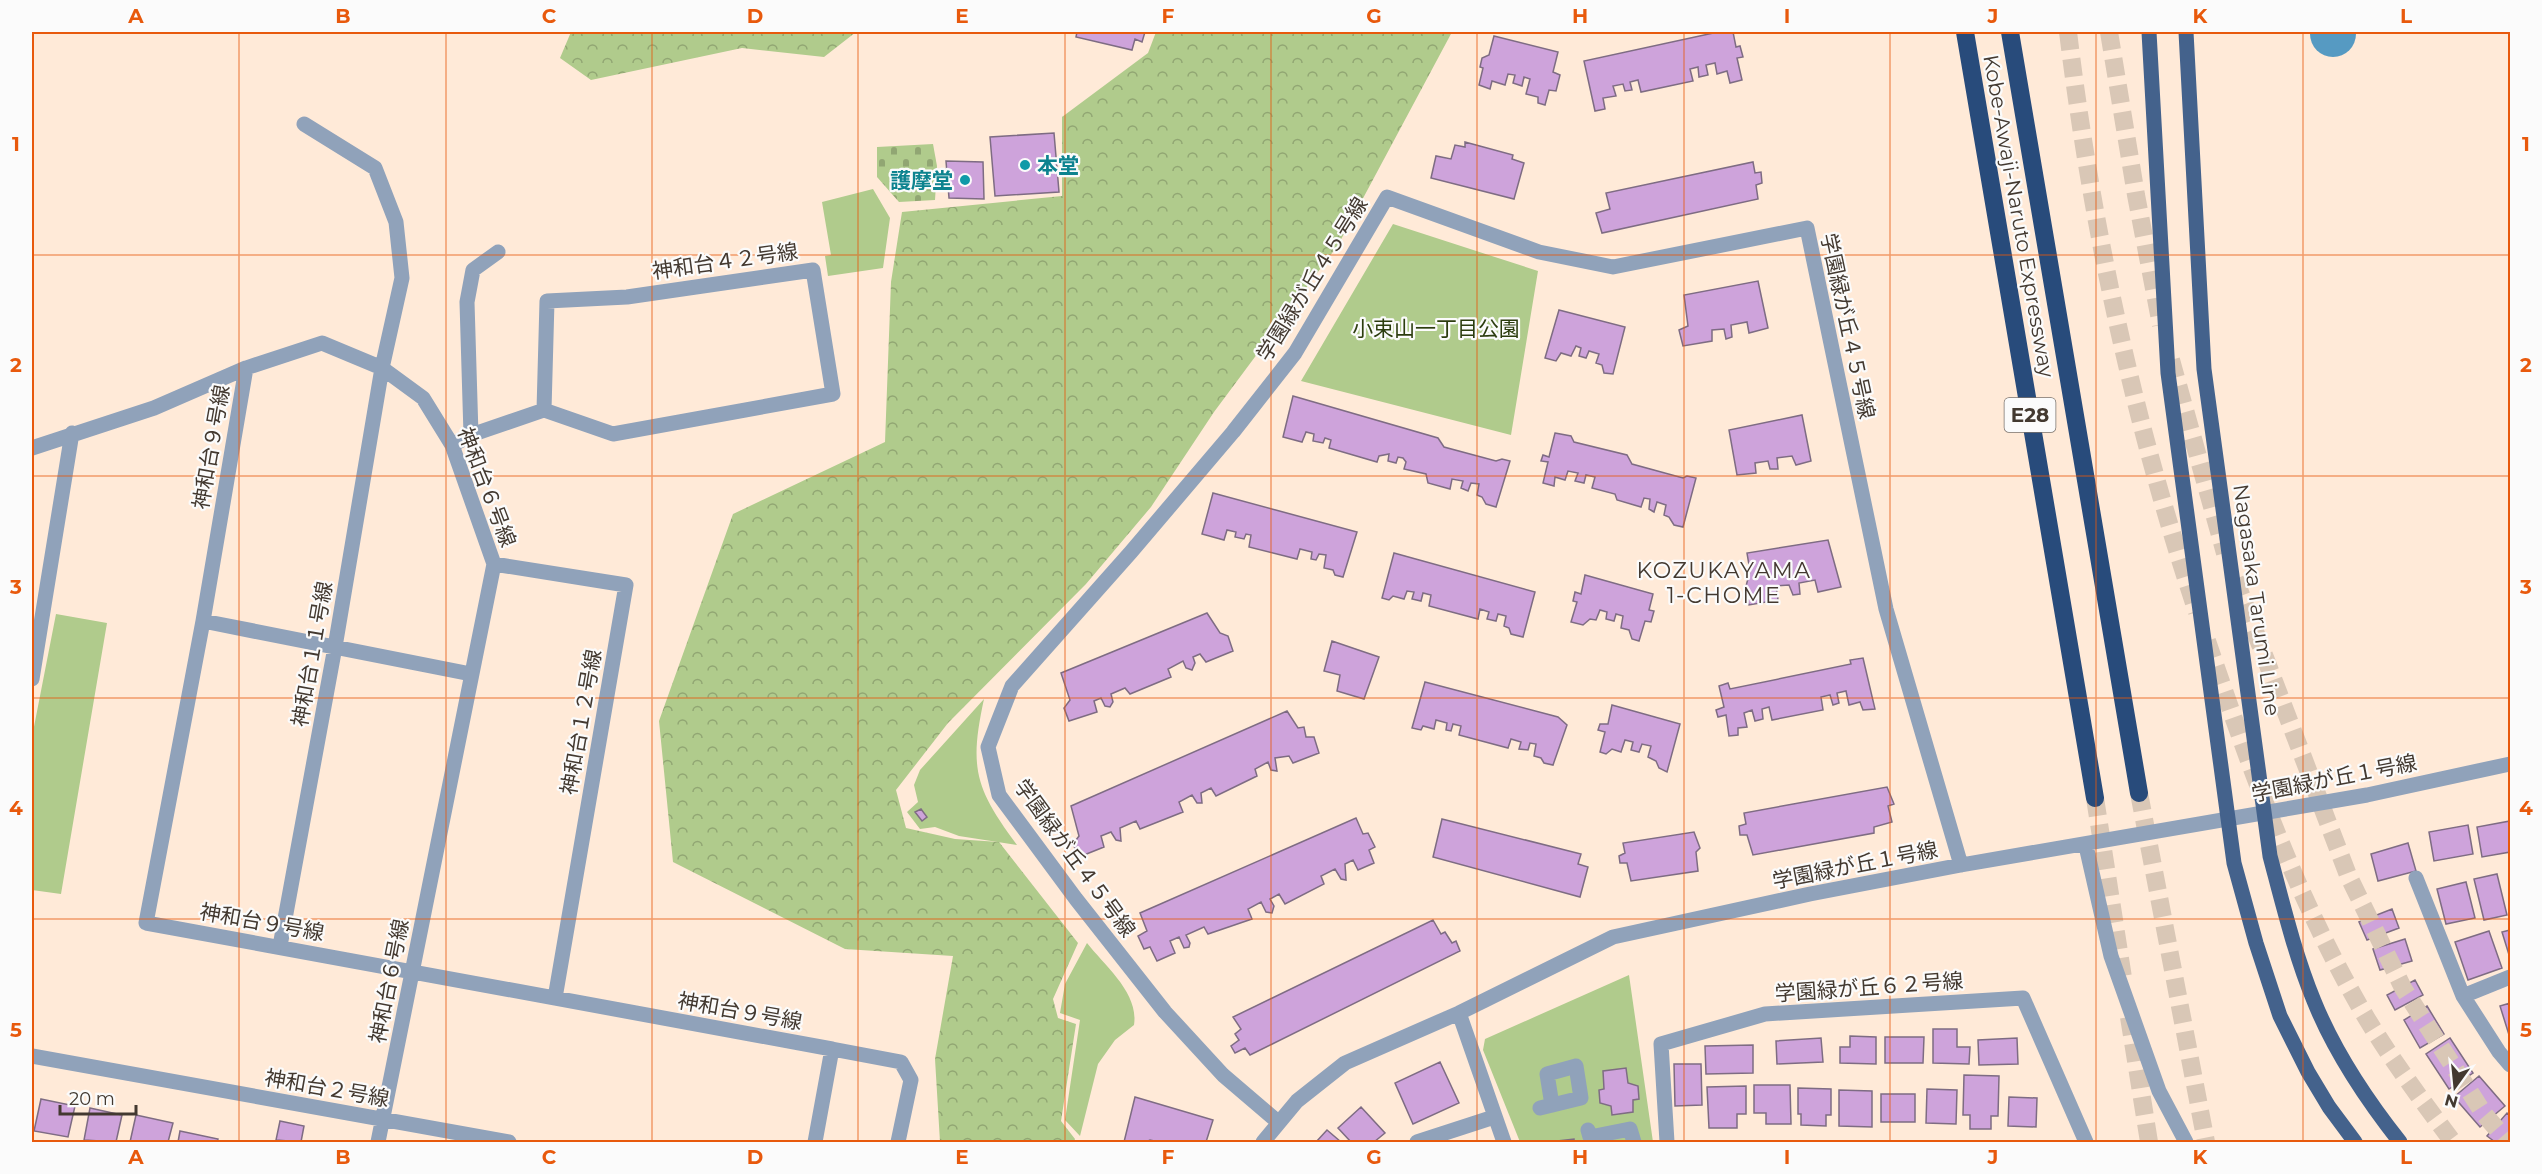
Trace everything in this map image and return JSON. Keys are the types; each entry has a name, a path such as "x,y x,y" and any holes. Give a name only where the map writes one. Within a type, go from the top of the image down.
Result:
{"highway":[{"name":"Kobe-Awaji-Naruto Expressway","path":"1965,32 2095,798"},
{"name":"Kobe-Awaji-Naruto Expressway","path":"2010,32 2139,793"}],"main road":[{"path":"2149,32 2168,373 2234,863 2256,943 2280,1016 2308,1072 2329,1107 2355,1143"},
{"name":"Nagasaka Tarumi Line","path":"2186,32 2204,369 2270,856 2291,933 2314,1002 2340,1055 2359,1087 2400,1143"}],"street":[{"name":"神和台１１号線","path":"280,946 335,647 382,368 402,278 396,222 375,168 304,124"},
{"name":"学園緑が丘４５号線","path":"1278,1122 1223,1075 1165,1012 1076,899 999,795 988,747 1012,686 1153,526 1296,353 1387,197 1539,252 1613,267 1807,228 1886,609 1960,866"},
{"path":"471,435 467,302 473,270 498,252"},
{"name":"神和台４２号線","path":"813,270 833,394 613,434 544,411 547,301 627,297 813,270"},
{"name":"神和台６号線","path":"32,448 154,408 246,368 322,343 382,368 423,398 452,445 494,564 378,1143"},
{"name":"神和台９号線","path":"246,368 203,621 146,923 413,970 900,1062 911,1080 898,1143"},
{"path":"452,445 471,435 544,411"},
{"path":"32,679 72,433"},
{"name":"神和台１２号線","path":"494,564 626,585 555,998"},
{"path":"32,598 47,594"},
{"path":"203,621 471,674"},
{"name":"学園緑が丘１号線","path":"1263,1143 1297,1101 1345,1064 1459,1013 1613,937 1810,894 2367,795 2511,764"},
{"path":"2086,846 2111,956 2159,1091 2186,1143"},
{"path":"2416,878 2463,996 2499,1052 2511,1065"},
{"path":"2463,996 2511,977"},
{"name":"学園緑が丘６２号線","path":"1667,1143 1661,1044 1765,1014 2023,998 2086,1143"},
{"path":"1459,1013 1504,1143"},
{"path":"814,1143 832,1049"},
{"name":"神和台２号線","path":"32,1056 509,1143"},
{"path":"1581,1063 1583,1102 1546,1106 1546,1071 1581,1063"},
{"path":"1417,1143 1494,1117"},
{"path":"1588,1130 1590,1137 1634,1133"}],"green space":[{"path":"571,32 856,32 824,57 742,48 591,80 560,58"},
{"path":"1156,32 1452,32 1338,245 1214,412 1151,507 1086,584 948,723 896,790 906,828 955,839 999,842 1078,943 1053,999 1058,1018 1076,1024 1061,1121 1075,1139 1074,1142 940,1142 935,1059 953,956 845,949 673,862 659,721 733,514 885,442 891,282 902,212 1062,196 1062,117 1148,53"},
{"path":"933,144 937,166 935,200 899,202 877,177 877,147"},
{"path":"873,189 890,218 883,268 828,276 825,256 831,255 822,202"},
{"name":"小束山一丁目公園","path":"1393,224 1538,271 1511,435 1301,381"},
{"path":"56,614 107,623 61,894 32,890 32,737"},
{"path":"984,699 977,743 979,776 992,808 1017,845 959,836 935,827 920,829 907,812 918,802 914,785 920,770"},
{"path":"1087,943 1126,991 1134,1013 1134,1025 1115,1040 1098,1064 1080,1136 1065,1120 1080,1020 1060,1013 1065,984"},
{"path":"1629,975 1653,1142 1520,1142 1483,1050 1485,1039"}],"building":[{"path":"1077,32 1145,32 1142,42 1135,39 1132,50 1076,37"},
{"path":"1718,32 1733,32 1736,47 1740,46 1743,57 1737,58 1742,80 1730,83 1727,71 1717,74 1715,63 1706,65 1708,75 1699,77 1698,67 1690,69 1693,81 1641,92 1638,80 1630,82 1632,90 1625,91 1623,84 1613,86 1616,96 1603,98 1605,109 1595,111 1584,61"},
{"path":"1494,36 1558,52 1553,72 1560,75 1556,91 1549,90 1545,105 1538,103 1538,97 1526,94 1530,79 1524,77 1522,86 1513,83 1515,75 1508,74 1505,85 1492,81 1490,89 1479,85 1483,68 1480,67 1482,58 1489,55"},
{"name":"本堂","path":"1054,133 1059,192 995,196 990,137"},
{"path":"1465,142 1513,155 1512,159 1524,163 1514,199 1431,178 1436,156 1451,159 1455,145 1465,147"},
{"name":"護摩堂","path":"946,161 983,162 984,199 949,198"},
{"path":"1753,162 1755,173 1761,172 1762,183 1756,185 1758,199 1602,233 1596,213 1610,209 1606,193"},
{"path":"1758,281 1768,328 1749,333 1747,322 1731,325 1732,337 1726,339 1724,329 1712,330 1712,341 1683,346 1679,330 1688,326 1684,295"},
{"path":"1559,310 1625,327 1613,374 1604,373 1602,365 1596,363 1599,354 1589,351 1586,358 1579,356 1581,348 1576,346 1571,356 1561,353 1556,361 1545,358"},
{"path":"1293,396 1438,438 1444,447 1496,461 1502,459 1510,461 1496,507 1486,504 1482,497 1477,495 1479,484 1471,483 1468,491 1461,488 1463,481 1452,479 1450,489 1428,483 1426,474 1404,469 1406,462 1403,458 1398,457 1396,463 1388,461 1389,454 1379,456 1377,462 1329,448 1331,440 1325,438 1323,443 1313,441 1314,434 1306,432 1302,442 1283,437"},
{"path":"1802,415 1811,461 1796,465 1792,456 1777,458 1778,469 1770,469 1768,461 1755,463 1756,473 1737,475 1729,430"},
{"path":"1555,433 1571,436 1574,442 1627,455 1632,464 1683,478 1687,476 1696,478 1683,527 1674,525 1669,517 1664,515 1666,505 1657,502 1654,512 1649,509 1650,499 1644,498 1641,507 1617,500 1615,494 1592,488 1595,477 1586,475 1584,483 1575,481 1578,473 1568,471 1565,480 1555,477 1554,486 1543,483 1548,462 1541,461 1543,455 1549,457"},
{"path":"1213,493 1357,532 1343,577 1335,575 1333,570 1324,568 1326,555 1319,554 1316,560 1311,559 1312,552 1300,549 1297,559 1249,547 1251,535 1246,534 1244,539 1235,537 1236,532 1227,530 1224,540 1202,534"},
{"path":"1828,540 1841,587 1818,592 1815,580 1799,583 1800,594 1793,595 1789,585 1776,586 1778,600 1749,605 1745,590 1750,571 1747,553"},
{"path":"1394,553 1535,592 1523,637 1511,634 1509,628 1504,626 1506,616 1498,614 1496,621 1487,619 1489,612 1480,609 1478,619 1429,606 1431,595 1423,593 1421,601 1412,599 1414,592 1407,591 1404,599 1393,596 1389,600 1382,598"},
{"path":"1585,575 1653,594 1649,610 1654,611 1651,622 1645,621 1639,641 1632,639 1629,630 1621,628 1623,616 1616,614 1614,621 1606,619 1607,612 1600,610 1596,620 1590,619 1583,625 1571,622 1577,602 1573,601 1575,592 1581,594"},
{"path":"1207,613 1220,633 1228,636 1233,651 1206,662 1200,654 1193,657 1195,663 1192,670 1186,668 1183,661 1168,669 1171,677 1130,694 1125,688 1111,694 1113,702 1110,707 1105,706 1101,698 1094,701 1097,712 1069,721 1064,708 1070,700 1061,673"},
{"path":"1332,641 1379,657 1364,699 1337,691 1340,675 1324,671"},
{"path":"1863,658 1875,709 1863,710 1860,702 1849,705 1846,691 1837,693 1839,703 1833,705 1830,695 1821,697 1823,710 1772,720 1769,707 1762,709 1763,719 1755,721 1752,710 1744,713 1747,727 1738,728 1738,735 1729,736 1726,715 1718,717 1716,710 1724,707 1719,686 1728,683 1730,689 1851,664 1850,660"},
{"path":"1425,682 1558,717 1567,725 1553,765 1544,763 1541,758 1534,756 1536,744 1530,743 1528,750 1519,749 1521,742 1511,739 1508,748 1459,735 1461,726 1453,724 1451,731 1446,730 1447,723 1436,720 1434,729 1423,726 1421,730 1412,728"},
{"path":"1612,705 1680,724 1667,772 1659,768 1656,761 1648,757 1651,746 1642,744 1639,752 1631,750 1633,742 1625,740 1621,752 1612,749 1606,754 1600,752 1605,732 1598,730 1600,724 1608,724"},
{"path":"1287,711 1298,728 1304,727 1306,737 1314,737 1319,753 1293,763 1289,756 1275,758 1277,771 1271,770 1268,762 1255,769 1257,776 1216,796 1211,788 1201,793 1202,803 1197,803 1192,795 1179,802 1183,812 1140,829 1136,821 1120,828 1121,841 1116,840 1111,832 1101,836 1104,847 1079,857 1073,844 1079,836 1071,806"},
{"path":"1887,787 1894,804 1888,806 1892,822 1874,827 1874,833 1753,855 1747,835 1740,835 1739,826 1746,824 1744,813"},
{"path":"921,809 927,817 922,821 915,812"},
{"path":"1356,818 1363,834 1368,833 1375,847 1369,850 1374,863 1358,870 1353,860 1345,864 1346,880 1341,879 1335,869 1321,876 1324,884 1285,904 1279,894 1270,899 1274,906 1272,913 1266,912 1261,902 1248,909 1252,919 1208,934 1204,927 1186,935 1190,943 1189,947 1184,948 1179,937 1170,941 1175,953 1157,961 1150,947 1144,949 1138,936 1147,931 1140,913"},
{"path":"1442,819 1581,854 1578,864 1588,867 1580,897 1433,857"},
{"path":"2510,821 2510,852 2482,857 2477,827"},
{"path":"2468,825 2473,854 2434,861 2429,832"},
{"path":"1694,832 1700,848 1696,852 1698,871 1631,881 1627,863 1620,863 1619,856 1625,853 1623,843"},
{"path":"2408,843 2416,871 2378,881 2371,854"},
{"path":"2497,874 2507,915 2484,920 2474,879"},
{"path":"2466,882 2475,918 2446,924 2437,889"},
{"path":"2392,909 2399,928 2367,940 2359,922"},
{"path":"1433,920 1441,934 1445,932 1452,943 1456,941 1460,951 1250,1055 1245,1048 1235,1053 1231,1046 1239,1040 1235,1034 1241,1029 1233,1017"},
{"path":"2510,930 2510,958 2502,932"},
{"path":"2489,931 2502,968 2468,980 2455,942"},
{"path":"2405,939 2412,961 2380,970 2373,949"},
{"path":"2415,980 2423,995 2395,1010 2387,995"},
{"path":"2510,1003 2510,1038 2500,1006"},
{"path":"2427,1006 2444,1034 2420,1048 2404,1020"},
{"path":"1933,1029 1957,1029 1957,1047 1970,1047 1969,1064 1933,1063"},
{"path":"1850,1036 1876,1037 1876,1064 1840,1063 1840,1047 1850,1047"},
{"path":"1885,1037 1924,1037 1923,1063 1885,1063"},
{"path":"1821,1038 1823,1062 1777,1064 1776,1041"},
{"path":"2017,1038 2018,1064 1979,1065 1978,1040"},
{"path":"2450,1038 2473,1073 2449,1089 2426,1054"},
{"path":"1753,1045 1753,1073 1706,1074 1705,1046"},
{"path":"1440,1062 1459,1103 1413,1124 1395,1083"},
{"path":"1674,1064 1701,1064 1702,1105 1675,1106"},
{"path":"1626,1068 1628,1083 1638,1086 1639,1099 1633,1100 1633,1112 1612,1115 1611,1106 1600,1103 1599,1090 1604,1089 1603,1071"},
{"path":"1964,1075 1999,1076 1998,1116 1991,1116 1991,1129 1970,1129 1970,1115 1963,1115"},
{"path":"2479,1076 2505,1106 2480,1127 2454,1097"},
{"path":"1754,1085 1790,1085 1791,1124 1766,1124 1766,1113 1754,1113"},
{"path":"1746,1086 1746,1114 1737,1114 1737,1128 1709,1128 1707,1087"},
{"path":"1798,1088 1831,1089 1831,1115 1826,1115 1826,1126 1801,1125 1801,1114 1798,1114"},
{"path":"1927,1089 1957,1090 1956,1124 1926,1123"},
{"path":"1839,1090 1872,1091 1872,1127 1839,1126"},
{"path":"1881,1094 1915,1094 1915,1122 1881,1122"},
{"path":"1135,1097 1213,1120 1206,1142 1150,1140 1124,1142"},
{"path":"2009,1097 2037,1098 2036,1127 2008,1126"},
{"path":"41,1099 75,1106 68,1137 34,1131"},
{"path":"1361,1107 1385,1133 1374,1142 1351,1142 1338,1128"},
{"path":"90,1108 122,1115 116,1142 84,1140"},
{"path":"2507,1113 2510,1116 2510,1142 2495,1142 2487,1136"},
{"path":"136,1115 173,1123 168,1142 130,1142"},
{"path":"280,1121 304,1126 301,1142 276,1140"},
{"path":"1327,1130 1341,1142 1316,1142"},
{"path":"180,1131 218,1139 217,1142 178,1142"},
{"path":"1574,1139 1574,1142 1548,1142"}],"tunnel":[{"path":"2068,32 2089,179 2118,325 2154,470 2197,612"},
{"path":"2109,32 2136,195 2161,325"},
{"path":"2171,360 2225,553"},
{"path":"2235,579 2348,875 2403,988 2484,1114 2508,1142"},
{"path":"2207,641 2277,834 2319,928 2377,1035 2408,1082 2453,1142"},
{"path":"2139,793 2206,1142"},
{"path":"2095,798 2124,984"},
{"path":"2129,1017 2149,1142"}],"place":[{"name":"本堂","path":"1025,165"},
{"name":"護摩堂","path":"965,180"}],"district":[{"name":"KOZUKAYAMA 1-CHOME","path":"1724,582"}]}
